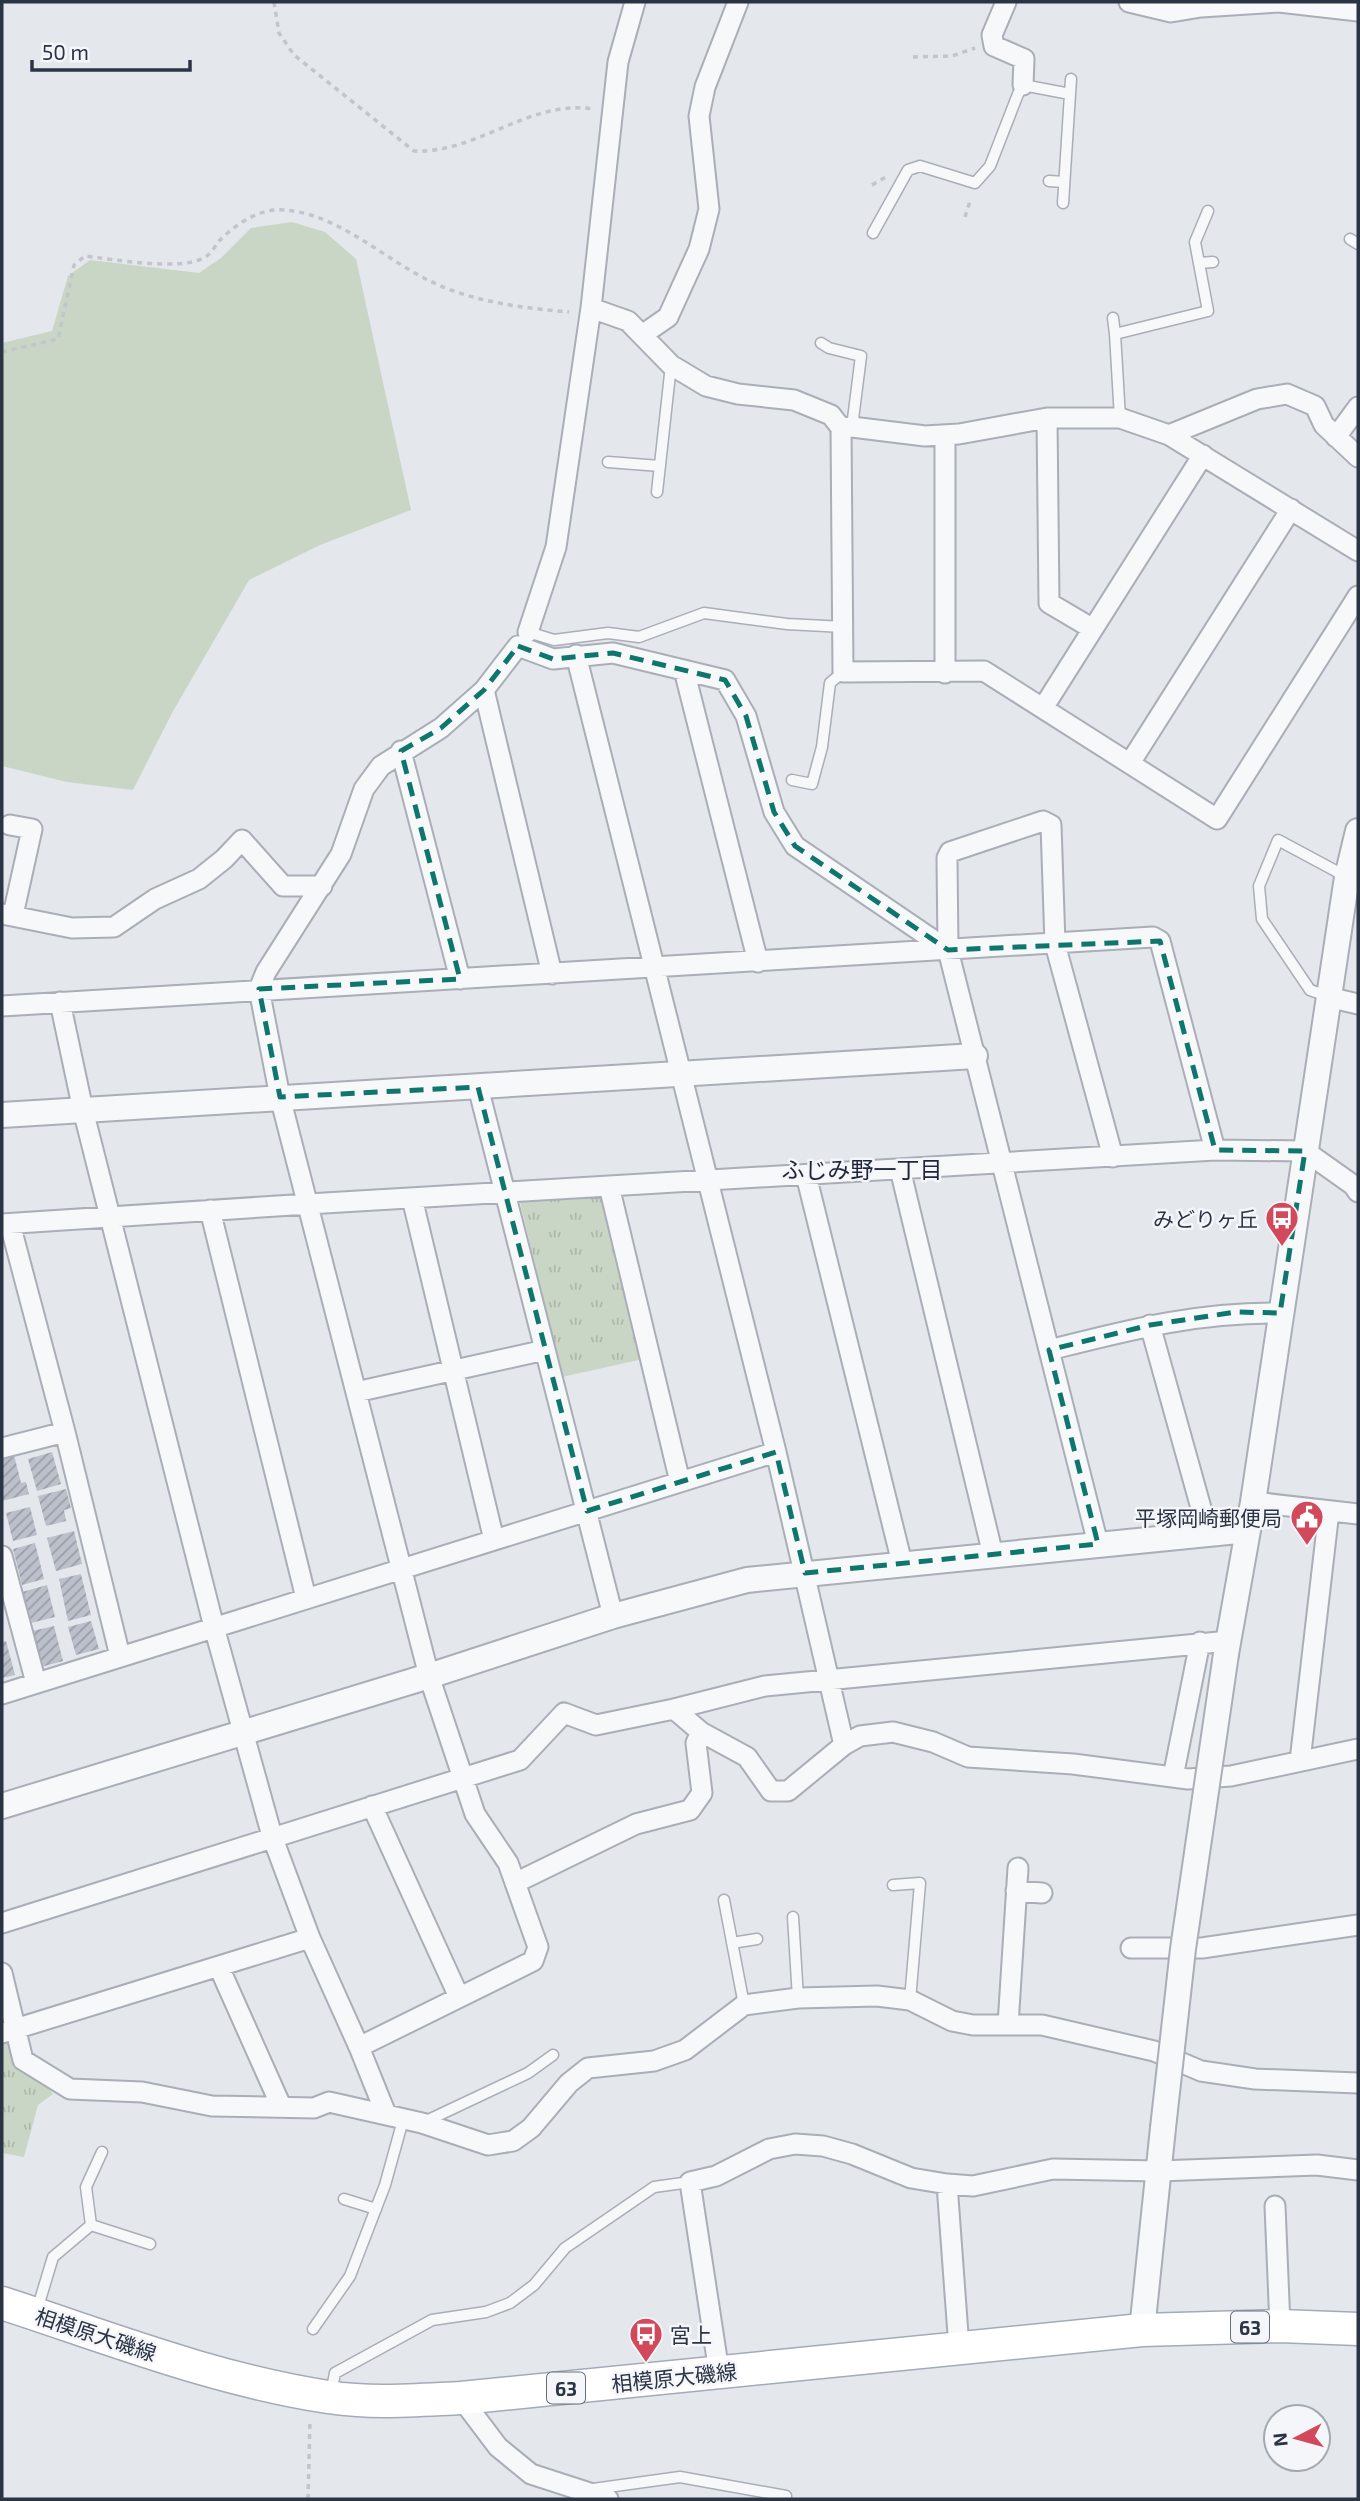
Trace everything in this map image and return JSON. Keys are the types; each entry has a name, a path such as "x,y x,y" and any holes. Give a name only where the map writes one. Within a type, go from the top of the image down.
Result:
{"main road":[{"name":"相模原大磯線","path":"2,2302 199,2368 320,2395 371,2401 461,2398 1143,2330 1280,2326 1358,2329"}],"street":[{"path":"359,2047 533,1961 538,1947 508,1863 475,1814 429,1675 280,1097 259,989 266,972 341,854 364,789 381,766 441,728 484,690 523,639 556,547 590,311 618,62 635,2"},
{"path":"642,335 668,317 699,249 709,209 699,116 705,87 738,2"},
{"path":"1006,2 992,35 993,42 994,46 1024,59 1023,85"},
{"path":"1129,2 1171,12 1201,7 1279,2 1358,11"},
{"path":"590,311 628,321 671,365 706,386 738,394 794,400 831,415 847,427 925,436 1047,418 1120,418 1169,435 1358,551"},
{"path":"1169,435 1257,398 1287,394 1315,406 1324,425 1358,457"},
{"path":"1336,437 1358,407"},
{"path":"1047,418 1049,604 1093,629"},
{"path":"847,427 844,672 984,671 1217,819 1358,597"},
{"path":"945,435 945,673"},
{"path":"1043,708 1203,455"},
{"path":"1130,763 1291,509"},
{"path":"523,639 553,659 613,653 725,680 746,716 774,812 795,846 948,950"},
{"path":"576,655 776,1452 844,1745"},
{"path":"684,670 758,962"},
{"path":"484,690 552,974"},
{"path":"401,751 460,979"},
{"path":"1098,1544 948,950 947,858 950,852 1042,821 1051,825 1055,944 1113,1157"},
{"path":"10,825 32,829 8,915 72,928 114,927 155,899 199,880 242,840 284,886 322,886"},
{"path":"1143,2330 1183,1949 1328,997 1347,877 1358,831"},
{"path":"2,1006 259,989 656,969 1153,937 1160,941 1215,1150"},
{"path":"1328,997 1358,1004"},
{"path":"60,1002 83,1110 214,1627 272,1836 310,1938 359,2047 404,2119"},
{"path":"2,1115 975,1056"},
{"path":"478,1087 613,1616"},
{"path":"120,1656 65,1432 6,1224 1215,1150 1305,1151 1353,1185 1358,1192"},
{"path":"900,1169 993,1555"},
{"path":"806,1175 901,1563"},
{"path":"609,1186 680,1482"},
{"path":"412,1198 494,1540"},
{"path":"211,1210 306,1598"},
{"path":"1049,1350 1150,1325 1236,1312 1280,1313"},
{"path":"1150,1325 1208,1534"},
{"path":"356,1392 545,1350"},
{"path":"2,1448 65,1432"},
{"path":"2,1694 776,1452"},
{"path":"1253,1502 1358,1514"},
{"path":"1300,1761 1329,1511"},
{"path":"2,1806 613,1616 747,1580 1248,1530"},
{"path":"2,1556 36,1683"},
{"path":"2,1923 520,1760 564,1713 596,1726 765,1686 1200,1642 1228,1647"},
{"path":"1173,1777 1200,1642"},
{"path":"674,1709 701,1732 747,1757 771,1791 788,1791 844,1745 860,1736 893,1732 933,1742 968,1756 1073,1764 1173,1777 1231,1776 1358,1749"},
{"path":"515,1883 636,1824 690,1810 702,1793 696,1744 701,1732"},
{"path":"372,1806 459,1997"},
{"path":"1008,2025 1018,1868"},
{"path":"1016,1891 1042,1893"},
{"path":"1131,1948 1202,1948 1358,1925"},
{"path":"9,2030 310,1938"},
{"path":"219,1967 281,2106"},
{"path":"2,1973 9,2030 23,2060 70,2089 142,2092 212,2106 314,2108 329,2102 404,2119 488,2145 513,2141 531,2128 569,2083 588,2068 654,2061 685,2050 744,2005 798,1998 877,1996 910,2000 952,2021 973,2025 1042,2025 1154,2051 1201,2071 1255,2079 1358,2083"},
{"path":"719,2372 690,2182 716,2176 769,2149 795,2144 823,2147 852,2154 911,2178 973,2186 1053,2169 1159,2171 1317,2165 1358,2170"},
{"path":"947,2184 958,2348"},
{"path":"1275,2206 1280,2326"},
{"path":"461,2398 498,2447 531,2474 608,2499"}],"lane":[{"path":"1063,203 1071,79"},
{"path":"873,233 908,170 920,166 975,183 990,166 1023,85 1070,93"},
{"path":"1049,181 1064,182"},
{"path":"1115,334 1208,311 1195,242 1208,211"},
{"path":"1199,263 1213,262"},
{"path":"1113,318 1120,418"},
{"path":"821,343 829,348 861,356 847,427"},
{"path":"657,492 671,365"},
{"path":"608,462 660,467"},
{"path":"523,639 554,640 608,632 639,637 704,612 787,624 844,627"},
{"path":"792,780 813,784 822,747 830,683 844,672"},
{"path":"1328,997 1310,990 1262,919 1259,886 1278,840 1347,877"},
{"path":"892,1885 920,1883 910,2000"},
{"path":"724,1900 744,2005"},
{"path":"793,1917 798,1998"},
{"path":"732,1943 757,1939"},
{"path":"313,2329 350,2276 376,2209 404,2119 528,2073 553,2055"},
{"path":"91,2225 86,2187 102,2152"},
{"path":"320,2395 335,2373 432,2319 486,2312 510,2303 534,2285 565,2248 654,2187 690,2182"},
{"path":"344,2199 376,2209"},
{"path":"91,2225 150,2244"},
{"path":"35,2314 54,2258 91,2225"},
{"path":"580,2491 680,2477 786,2496"}],"path":[{"path":"274,2 279,33 294,55 414,151 435,152 547,111 584,107 612,111"},
{"path":"913,57 952,56 993,42"},
{"path":"2,352 58,339 74,265 85,256 142,262 193,261 205,258 221,239 251,215 281,209 311,214 373,246 430,282 483,299 540,310 590,311"},
{"path":"308,2499 306,2483 320,2395"}],"highlighted area":[{"path":"518,646 553,659 613,653 725,680 746,716 774,812 795,846 948,950 1160,941 1215,1150 1305,1151 1280,1313 1236,1312 1150,1325 1049,1350 1098,1544 805,1573 776,1452 587,1511 478,1087 280,1097 259,989 460,979 401,751 441,728 484,690"}],"green space":[{"path":"292,222 325,232 356,259 411,510 320,545 249,580 172,713 133,790 67,782 2,766 2,343 52,331 68,276 90,260 199,273 221,258 251,228"},
{"path":"595,1194 601,1199 643,1359 562,1377 520,1202 522,1199"},
{"path":"10,2040 53,2094 38,2105 24,2157 2,2153 2,2042"}],"building":[{"path":"52,1452 61,1484 37,1491 28,1459"},
{"path":"14,1455 21,1483 26,1482 29,1494 2,1501 2,1458"},
{"path":"66,1489 71,1508 64,1510 66,1521 46,1526 38,1496"},
{"path":"30,1507 37,1535 13,1541 6,1513"},
{"path":"74,1531 82,1564 56,1571 47,1538"},
{"path":"35,1543 44,1579 22,1585 13,1549"},
{"path":"81,1574 91,1615 68,1621 59,1579"},
{"path":"47,1585 55,1617 31,1623 22,1592"},
{"path":"91,1621 99,1649 76,1655 68,1627"},
{"path":"54,1626 63,1661 41,1667 32,1631"},
{"path":"6,1641 15,1675 2,1678 2,1642"}],"place":[{"name":"みどりヶ丘","path":"1282,1248"},
{"name":"平塚岡崎郵便局","path":"1307,1547"},
{"name":"宮上","path":"646,2364"}],"district":[{"name":"ふじみ野一丁目","path":"862,1169"}]}
